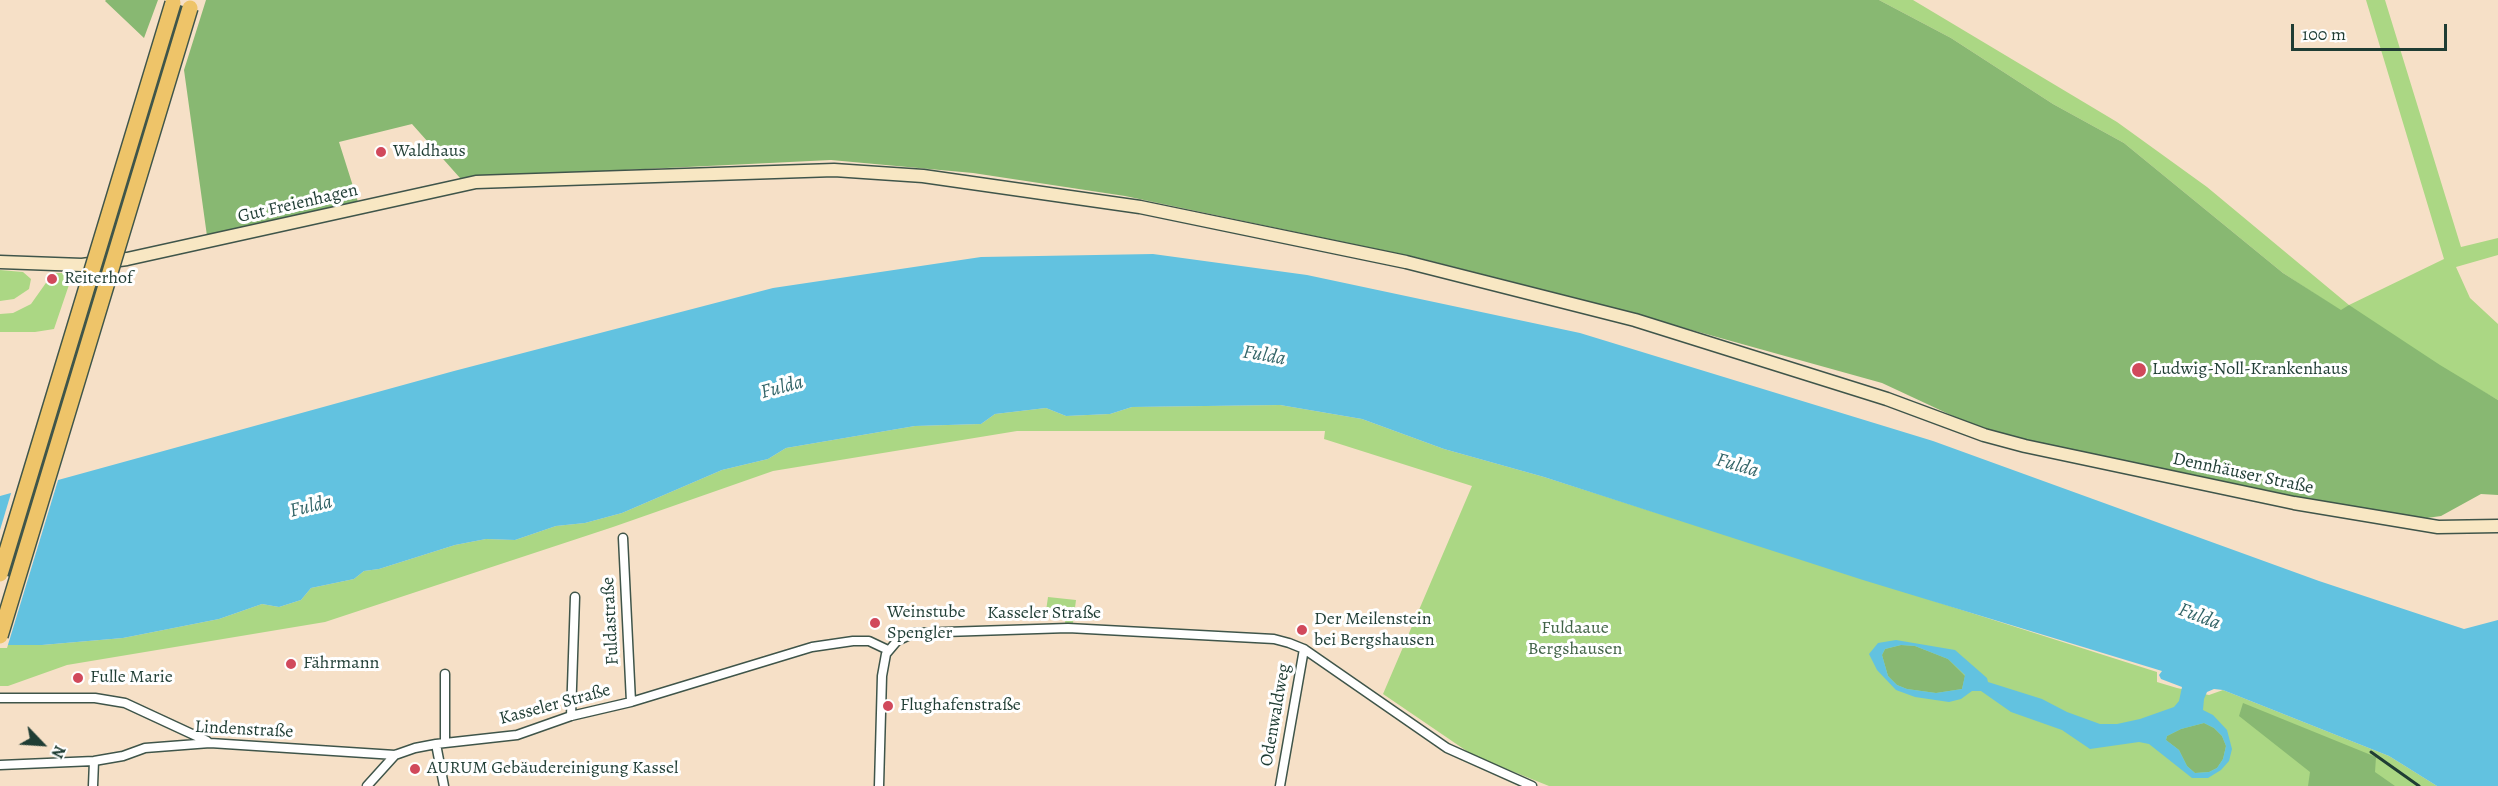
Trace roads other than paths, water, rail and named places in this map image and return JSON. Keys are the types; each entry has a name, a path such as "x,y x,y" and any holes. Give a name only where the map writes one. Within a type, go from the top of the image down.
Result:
{"highway":[{"path":"0,574 173,3"},
{"path":"0,636 190,8"}],"street":[{"name":"Gut Freienhagen","path":"0,262 82,265 127,259 476,182 834,170 923,176 1140,207 1406,262 1635,320 1887,399 1984,435"},
{"name":"Dennhäuser Straße","path":"1984,435 2295,504 2438,527 2498,526"},
{"name":"Fuldastraße","path":"623,538 631,702"},
{"path":"571,716 575,597"},
{"name":"Kasseler Straße","path":"395,755 415,748 517,735 571,716 631,702 797,650 820,645 869,641 888,650 897,641 914,633 1068,628 1274,639 1304,649 1447,748 1532,786"},
{"name":"Odenwaldweg","path":"1280,786 1304,649"},
{"path":"879,786 882,676 888,650"},
{"path":"444,786 440,744 445,674"},
{"path":"0,698 86,697 125,703 210,743"},
{"name":"Lindenstraße","path":"0,765 94,761 123,756 146,747 210,743 395,755"},
{"path":"367,786 395,755"},
{"path":"93,786 94,761"}],"water":[{"name":"Fulda","path":"1153,254 1307,275 1580,333 1933,441 2319,581 2464,629 2498,620 2498,786 2437,786 2389,756 2223,690 2214,689 2207,692 2203,710 2213,715 2227,730 2232,749 2229,761 2221,770 2208,778 2192,778 2149,744 2139,742 2090,749 2062,730 2011,712 1981,691 1972,691 1961,699 1949,702 1915,697 1896,690 1877,670 1869,654 1878,643 1896,640 1955,650 1987,678 1988,682 2042,699 2067,712 2100,724 2117,724 2140,719 2174,707 2179,701 2182,687 2161,679 2159,675 2162,671 1863,580 1544,477 1444,449 1362,419 1280,405 1132,407 1110,414 1066,416 1046,408 995,414 981,424 915,426 786,448 768,459 722,470 622,513 585,523 556,526 515,540 486,539 455,545 379,569 364,571 354,579 311,588 301,600 279,607 262,604 219,619 123,638 42,645 0,645 0,496 454,371 773,288 981,257","holes":["1901,645 1915,646 1948,659 1965,675 1962,689 1936,693 1907,689 1897,685 1888,676 1882,655 1885,649","2204,723 2214,728 2222,736 2226,746 2223,759 2217,768 2209,772 2195,773 2187,766 2179,750 2166,740 2167,736 2181,729"]}],"railway":[{"path":"2371,752 2419,786"}],"place":[{"name":"Waldhaus","path":"381,152"},
{"name":"Reiterhof","path":"52,279"},
{"name":"Ludwig-Noll-Krankenhaus","path":"2139,370"},
{"name":"Weinstube Spengler","path":"875,623"},
{"name":"Der Meilenstein bei Bergshausen","path":"1302,630"},
{"name":"Fährmann","path":"291,664"},
{"name":"Fulle Marie","path":"78,678"},
{"name":"Flughafenstraße","path":"888,706"},
{"name":"AURUM Gebäudereinigung Kassel","path":"415,769"}],"park label":[{"name":"Fuldaaue Bergshausen","path":"1575,639"}]}
